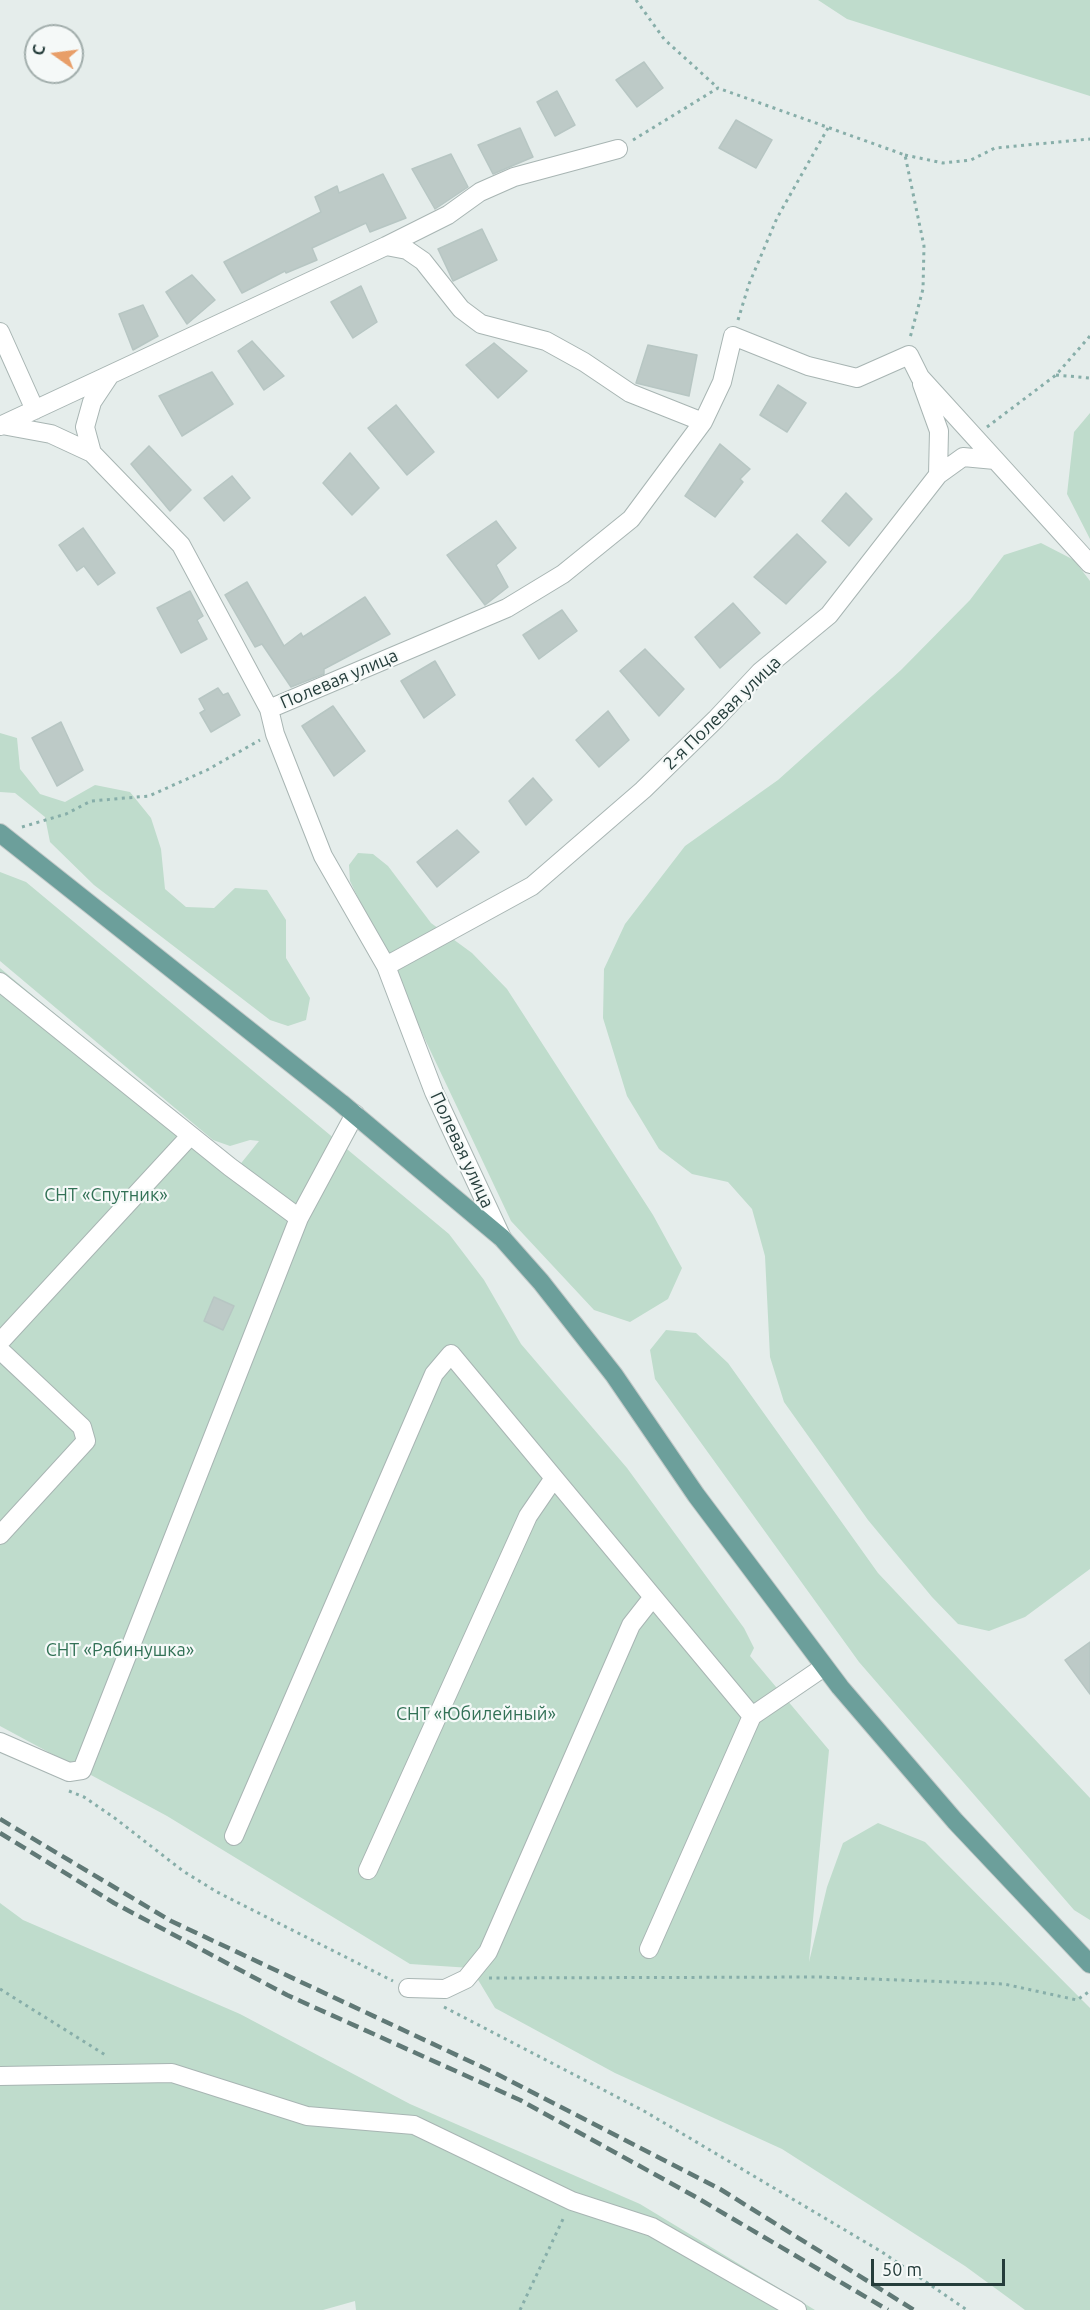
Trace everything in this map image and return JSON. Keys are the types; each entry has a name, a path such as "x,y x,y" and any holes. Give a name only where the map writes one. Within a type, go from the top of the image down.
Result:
{"main road":[{"path":"0,833 355,1114 502,1238 541,1281 614,1375 696,1495 824,1667 955,1821 1090,1964"}],"street":[{"path":"1,426 386,246 448,215 480,192 514,177 618,149"},
{"path":"386,246 407,250 423,261 461,309 481,324 546,342 584,362 630,393 703,422"},
{"path":"0,332 35,410"},
{"path":"733,336 808,366 857,378 909,355 920,377 939,430 938,475"},
{"name":"Полевая улица","path":"502,1238 434,1092 386,966 323,856 275,734 269,709 507,608 563,574 631,519 703,422 722,382 733,336"},
{"path":"92,453 86,427 92,402 111,374"},
{"path":"920,377 1090,564"},
{"path":"1,426 51,434 92,453 181,545 269,709"},
{"name":"2-я Полевая улица","path":"386,966 531,886 643,790 760,672 829,615 938,475 963,457 995,460"},
{"path":"0,982 190,1136 299,1218"},
{"path":"0,1742 69,1772 82,1770 299,1218 355,1114"},
{"path":"0,1342 190,1136"},
{"path":"0,1350 82,1427 86,1442 0,1535"},
{"path":"234,1836 434,1374 451,1354 752,1716"},
{"path":"368,1870 528,1515 554,1478"},
{"path":"408,1988 445,1989 466,1979 488,1952 631,1626 653,1597"},
{"path":"649,1949 752,1716 824,1667"},
{"path":"0,2076 172,2073 308,2116 414,2125 572,2201 652,2227 797,2310"}],"path":[{"path":"636,0 664,39 718,88 905,155 943,163 971,160 995,148 1090,139"},
{"path":"618,149 718,88"},
{"path":"733,336 749,284 777,218 828,128"},
{"path":"905,155 924,246 923,289 911,329 909,355"},
{"path":"974,437 1056,375 1090,336"},
{"path":"1056,375 1090,378"},
{"path":"0,833 66,814 91,801 149,796 207,770 275,734"},
{"path":"66,1790 84,1797 183,1871 217,1892 408,1988"},
{"path":"466,1979 840,1977 1004,1984 1077,2000 1090,1991"},
{"path":"0,1989 134,2074"},
{"path":"438,2004 644,2111 882,2252 967,2310"},
{"path":"520,2310 572,2201"}],"green space":[{"path":"818,0 1090,0 1090,96 847,19"},
{"path":"1090,413 1090,539 1067,494 1074,432"},
{"path":"1041,543 1074,560 1090,581 1090,1569 1025,1617 989,1631 958,1624 932,1597 868,1520 784,1402 770,1357 765,1256 752,1209 728,1182 692,1174 659,1149 627,1096 603,1018 604,969 625,924 685,846 778,780 901,670 970,600 1004,555"},
{"path":"0,733 17,738 20,769 40,794 65,802 95,785 130,792 151,818 161,849 165,889 186,907 214,908 235,888 267,890 286,920 286,958 310,998 306,1020 288,1026 270,1020 94,885 50,842 45,817 15,793 0,792"},
{"path":"358,853 373,854 388,866 431,923 472,953 507,989 653,1215 682,1268 668,1299 630,1322 594,1310 511,1221 350,881 349,865"},
{"path":"0,872 26,882 449,1234 484,1280 521,1344 627,1468 744,1628 754,1648 750,1656 829,1750 809,1962 827,1887 843,1843 878,1823 925,1842 1090,2008 1090,2310 1025,2310 965,2266 782,2149 615,2073 495,2008 471,1968 410,1964 167,1816 0,1726 0,968 238,1167 259,1141 250,1140 230,1146 213,1140 0,961"},
{"path":"666,1330 696,1333 728,1363 878,1573 1090,1798 1090,1920 1074,1910 859,1662 655,1379 650,1350"},
{"path":"0,1903 23,1920 240,2014 410,2104 640,2204 815,2310 356,2310 355,2301 323,2310 0,2310"}],"building":[{"path":"644,62 663,88 637,107 616,80"},
{"path":"557,91 575,125 555,136 537,102"},
{"path":"736,120 772,140 756,168 719,148"},
{"path":"520,128 533,157 493,174 478,145"},
{"path":"451,154 468,187 435,209 412,169"},
{"path":"383,174 406,218 370,232 366,223 312,248 317,260 286,273 285,271 242,293 224,262 321,212 315,197 337,186 339,193"},
{"path":"482,229 497,260 453,281 438,249"},
{"path":"192,275 215,300 187,324 166,292"},
{"path":"361,286 377,322 353,338 331,302"},
{"path":"143,305 158,336 133,350 119,314"},
{"path":"252,341 284,376 264,390 238,351"},
{"path":"494,343 527,371 498,398 466,365"},
{"path":"648,345 697,355 689,396 636,383"},
{"path":"212,372 233,404 182,436 159,396"},
{"path":"778,385 806,403 787,432 760,415"},
{"path":"396,405 434,452 407,475 368,428"},
{"path":"720,444 750,469 740,479 743,482 715,517 685,496"},
{"path":"149,446 191,490 170,511 131,464"},
{"path":"350,453 379,488 352,515 323,483"},
{"path":"232,476 250,498 224,521 204,498"},
{"path":"846,493 872,519 849,546 822,521"},
{"path":"496,521 516,548 496,565 508,587 485,605 447,555"},
{"path":"83,528 115,573 98,585 84,566 77,571 59,545"},
{"path":"797,534 826,562 786,604 754,577"},
{"path":"247,582 284,646 301,633 303,637 365,597 390,634 324,669 324,674 291,687 262,644 255,647 225,595"},
{"path":"190,591 203,616 197,620 207,639 181,653 157,608"},
{"path":"733,603 760,633 720,668 695,637"},
{"path":"562,610 577,631 539,659 523,635"},
{"path":"645,649 684,689 659,716 620,671"},
{"path":"435,661 455,695 424,718 401,681"},
{"path":"218,688 223,695 228,693 240,715 211,732 200,713 205,710 199,699"},
{"path":"333,706 365,751 334,776 302,726"},
{"path":"608,711 629,740 599,767 576,740"},
{"path":"61,722 83,770 57,786 32,738"},
{"path":"533,778 552,800 526,825 509,801"},
{"path":"457,830 479,852 437,887 417,862"},
{"path":"214,1297 234,1306 223,1330 204,1321"},
{"path":"1090,1642 1090,1694 1065,1660"}],"railway":[{"path":"0,1819 171,1921 497,2074 720,2189 914,2310"},
{"path":"0,1833 114,1903 287,1995 520,2100 694,2196 888,2310"}],"park label":[{"name":"СНТ «Спутник»","path":"106,1195"},
{"name":"СНТ «Рябинушка»","path":"120,1650"},
{"name":"СНТ «Юбилейный»","path":"476,1714"}]}
